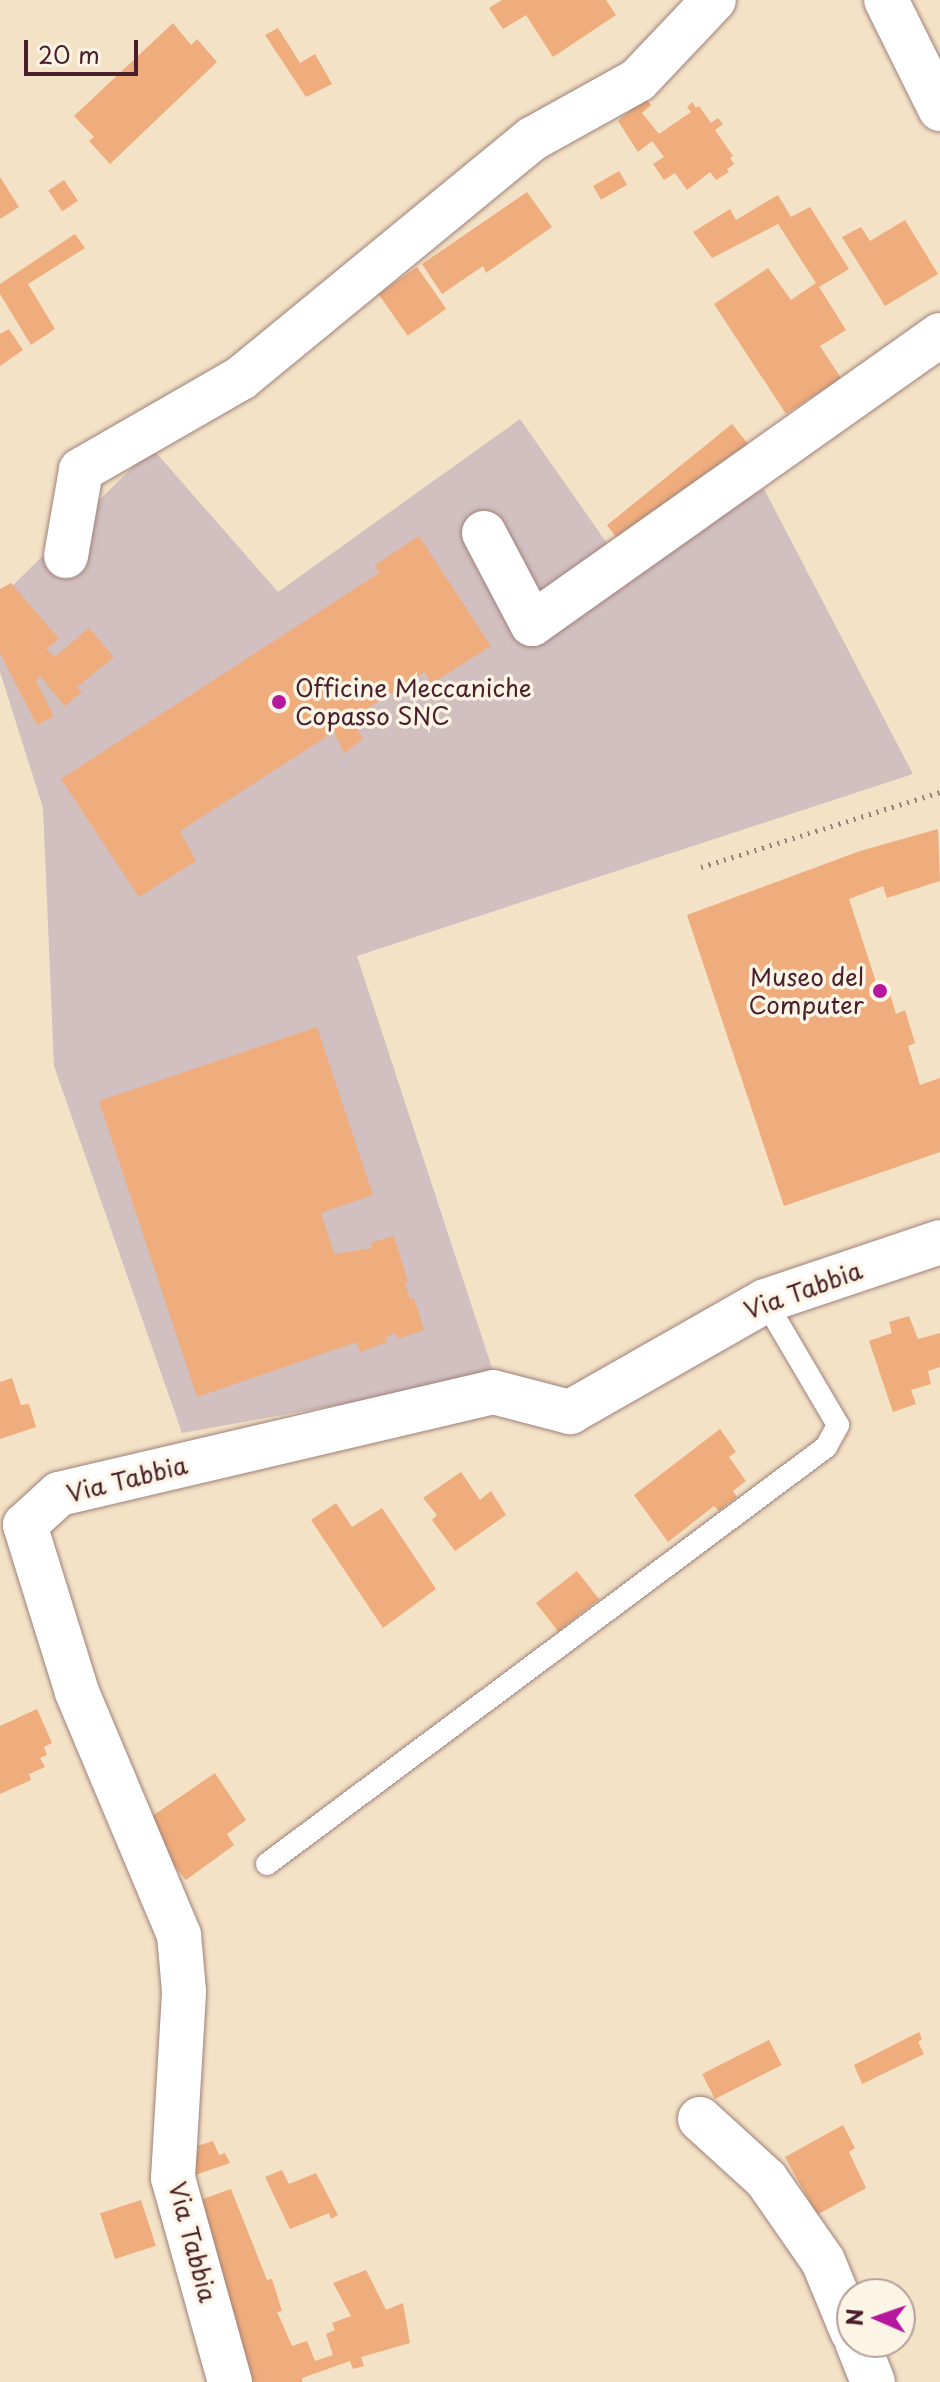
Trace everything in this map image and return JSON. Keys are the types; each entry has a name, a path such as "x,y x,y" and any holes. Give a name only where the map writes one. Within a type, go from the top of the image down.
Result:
{"street":[{"path":"66,556 81,470 241,378 532,139 638,80 714,0"},
{"path":"886,0 940,109"},
{"path":"484,533 532,624 940,335"},
{"name":"Via Tabbia","path":"230,2382 173,2178 184,1991 179,1935 77,1692 25,1525 59,1494 493,1392 570,1412 765,1301 940,1242"},
{"path":"700,2119 766,2179 823,2261 836,2292"},
{"path":"863,2358 873,2382"}],"lane":[{"path":"267,1864 826,1447 838,1425 765,1301"}],"path":[{"path":"701,867 940,792"}],"shaded area":[{"path":"520,419 625,569 764,489 913,774 357,956 495,1377 182,1433 54,1066 43,808 0,672 0,598 152,448 278,592"}],"building":[{"path":"502,0 606,0 616,15 553,57 526,15 503,29 489,8"},
{"path":"173,23 191,45 197,39 217,62 110,164 89,141 94,137 74,116"},
{"path":"278,28 300,63 315,54 332,84 306,97 265,35"},
{"path":"645,97 651,105 642,113 659,134 691,112 687,107 692,102 696,108 699,106 711,123 718,118 723,124 715,130 733,156 730,158 734,164 727,169 729,172 716,180 710,172 687,190 675,173 664,180 653,164 664,157 652,141 638,152 618,121"},
{"path":"619,171 627,185 601,200 593,186"},
{"path":"0,177 19,207 0,219"},
{"path":"64,180 78,201 62,211 48,191"},
{"path":"527,192 552,227 486,273 483,266 442,294 422,264"},
{"path":"778,195 791,217 810,207 849,269 819,287 846,330 820,346 841,378 786,414 714,304 768,268 791,300 816,283 778,224 712,258 693,232 730,209 736,220"},
{"path":"905,220 938,274 885,306 842,237 861,227 870,241"},
{"path":"75,234 85,248 28,284 55,329 31,345 0,294 0,284"},
{"path":"417,267 446,309 408,336 378,294"},
{"path":"9,329 23,350 0,366 0,334"},
{"path":"732,424 749,445 624,546 607,525"},
{"name":"Officine Meccaniche Copasso SNC","path":"419,536 491,646 431,684 425,672 351,719 363,739 344,753 334,732 180,831 196,861 139,897 61,779 379,573 375,565"},
{"path":"11,583 59,639 46,649 55,657 89,628 114,657 77,687 82,692 65,706 40,676 36,681 54,716 37,725 0,653 0,589"},
{"path":"938,829 940,881 887,898 883,886 849,899 877,985 886,981 896,1014 905,1010 915,1043 908,1046 920,1085 940,1078 940,1152 784,1206 687,915 860,851"},
{"path":"317,1027 373,1195 321,1213 334,1254 373,1248 370,1243 394,1236 410,1299 414,1298 424,1330 398,1339 395,1333 386,1337 387,1342 360,1352 357,1342 197,1397 99,1101"},
{"path":"909,1316 918,1339 940,1333 940,1367 928,1371 931,1384 911,1390 916,1404 893,1412 869,1341 892,1333 889,1322"},
{"path":"12,1378 21,1405 29,1404 36,1427 0,1439 0,1382"},
{"path":"720,1429 736,1452 729,1457 746,1481 733,1491 737,1497 719,1511 714,1506 668,1542 634,1495"},
{"path":"461,1472 480,1500 491,1491 506,1515 455,1551 432,1520 437,1515 423,1498"},
{"path":"336,1503 352,1527 382,1508 436,1589 383,1628 311,1520"},
{"path":"577,1571 599,1599 558,1631 536,1603"},
{"path":"37,1709 52,1743 44,1747 47,1755 40,1758 45,1767 29,1774 31,1780 0,1794 0,1726"},
{"path":"215,1773 246,1820 227,1834 234,1845 186,1880 168,1858 148,1819"},
{"path":"919,2032 922,2039 918,2042 924,2054 862,2084 854,2065"},
{"path":"769,2040 782,2065 715,2099 702,2074"},
{"path":"843,2125 855,2148 849,2152 866,2188 817,2215 785,2157"},
{"path":"213,2141 219,2155 225,2153 230,2163 195,2175 188,2149"},
{"path":"282,2170 289,2184 316,2173 338,2215 331,2219 329,2213 290,2229 265,2177"},
{"path":"231,2189 267,2280 272,2279 282,2311 277,2312 292,2346 307,2341 315,2361 333,2355 326,2334 335,2330 332,2323 351,2316 333,2283 366,2270 386,2310 403,2303 410,2343 361,2357 364,2366 353,2369 350,2361 302,2378 302,2382 244,2382 186,2205"},
{"path":"141,2200 156,2246 115,2259 100,2213"}],"place":[{"name":"Officine Meccaniche Copasso SNC","path":"279,702"},
{"name":"Museo del Computer","path":"880,991"}]}
